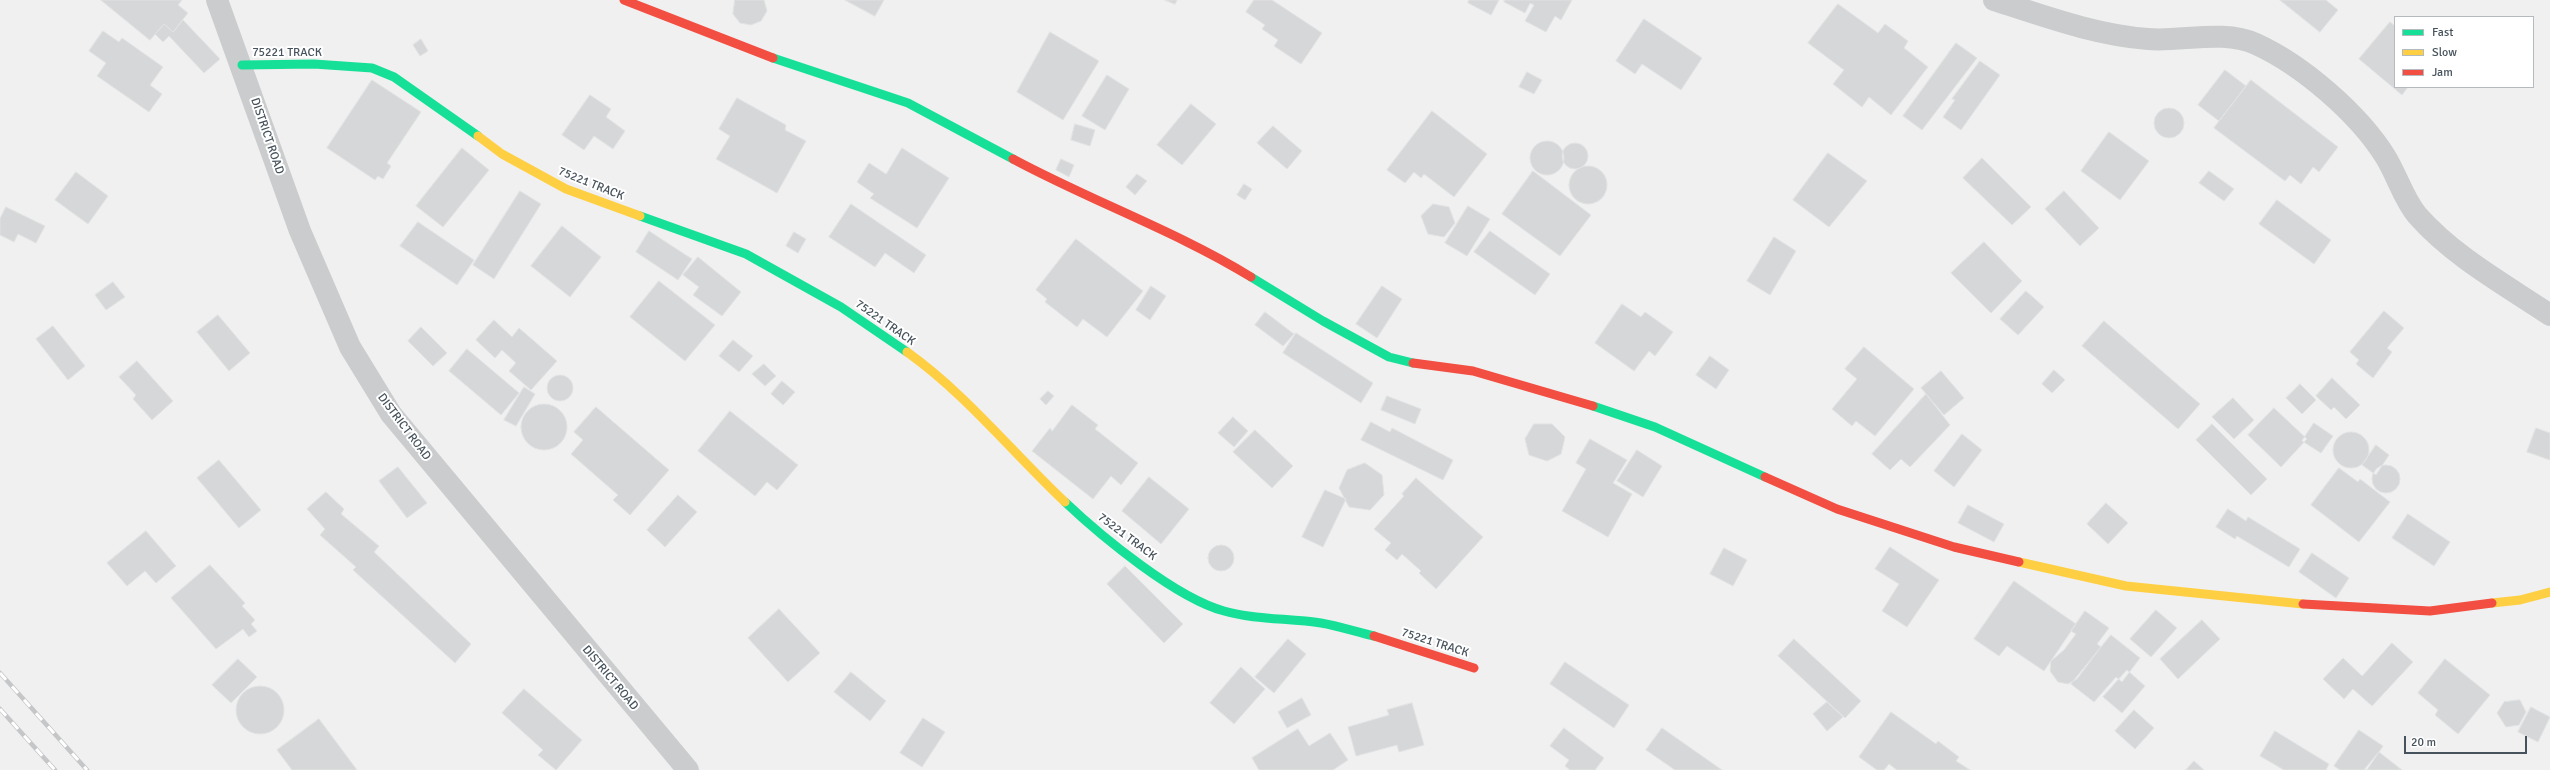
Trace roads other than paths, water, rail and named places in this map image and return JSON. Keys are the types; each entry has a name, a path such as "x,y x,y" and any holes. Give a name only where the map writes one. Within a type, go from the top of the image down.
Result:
{"street":[{"name":"DISTRICT ROAD","path":"217,0 242,65 300,231 346,340 391,414 688,770"},
{"path":"624,0 767,56 908,103 1058,183 1222,259 1323,321 1389,356 1402,361 1473,371 1565,396 1655,427 1837,509 1954,547 2126,586 2315,605 2430,611 2520,600 2550,592"},
{"path":"1994,0 2109,35 2149,39 2228,37 2254,43 2279,56 2318,84 2371,134 2395,173 2404,194 2416,213 2430,228 2458,254 2550,315"},
{"name":"75221 TRACK","path":"242,65 314,64 372,68 394,77 502,154 566,189 746,254 841,307 924,365 969,405 1027,466 1082,518 1138,562 1183,593 1208,606 1226,612 1322,623 1378,637 1474,668"}],"railway":[{"path":"0,673 87,770"},
{"path":"0,709 55,770"}]}
